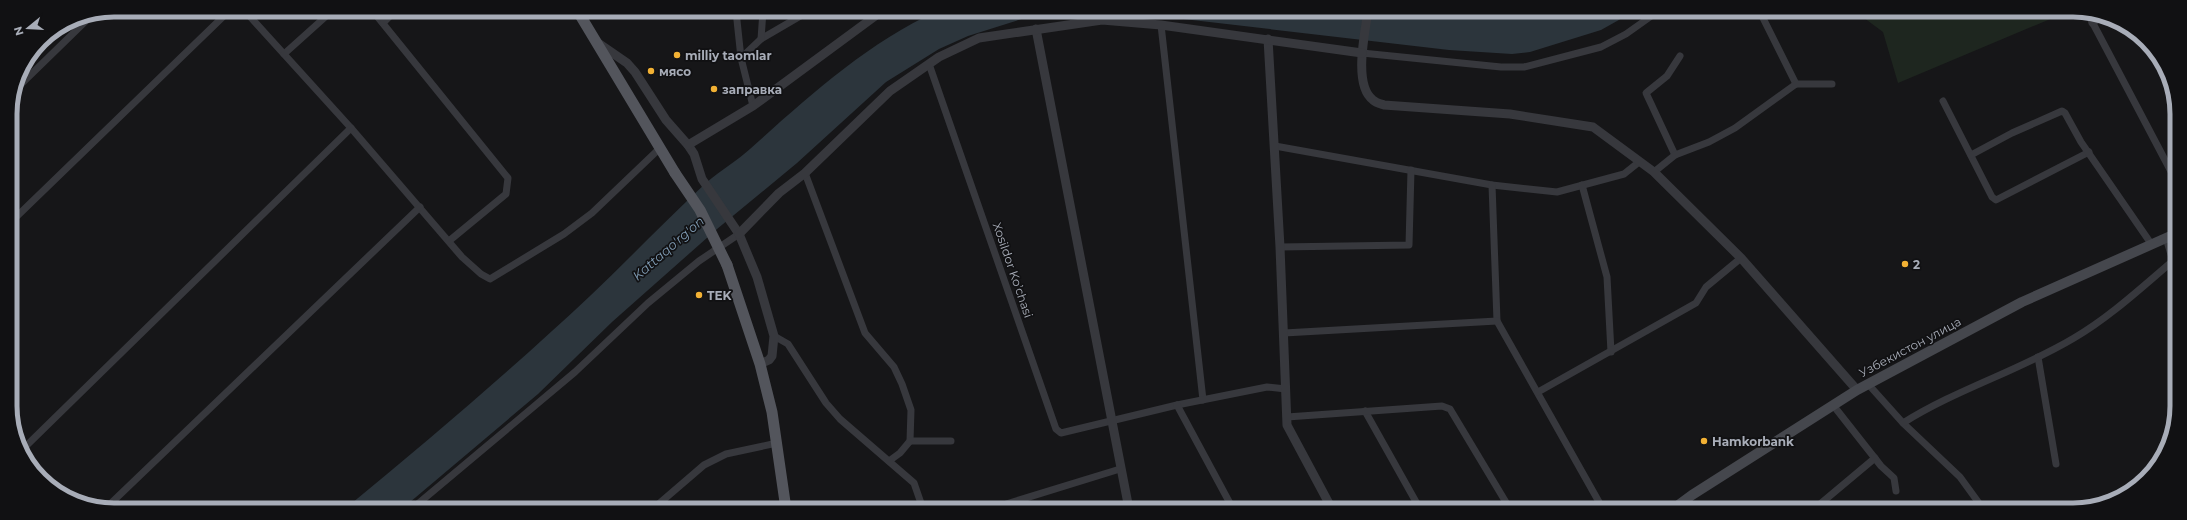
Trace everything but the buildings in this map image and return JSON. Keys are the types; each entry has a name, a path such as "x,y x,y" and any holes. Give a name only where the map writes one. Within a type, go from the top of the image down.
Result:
{"main road":[{"path":"580,17 660,149 700,210 727,265 760,364 777,442 785,503"},
{"name":"Узбекистон улица","path":"1681,503 1856,390 2022,302 2170,236"}],"street":[{"path":"17,216 223,17"},
{"path":"250,17 351,128 449,241 481,274 490,279 564,234 592,213 660,149"},
{"path":"284,54 325,17"},
{"path":"378,17 508,178 506,194 449,241"},
{"path":"383,23 389,17"},
{"path":"737,17 741,58 753,106"},
{"path":"762,39 763,17"},
{"path":"741,58 762,39 799,17"},
{"path":"688,145 753,106 874,17"},
{"path":"1367,17 1363,49 1362,78 1366,93 1373,101 1384,105 1510,114 1593,127 1654,172 1741,258 1856,390"},
{"path":"419,503 575,372 648,303 805,173 890,91 929,64 979,38 1102,20 1161,25 1501,67 1524,67 1601,47 1626,34 1650,17"},
{"path":"1762,17 1796,84"},
{"path":"2090,19 2170,170"},
{"path":"2092,23 2097,20"},
{"path":"22,83 86,21"},
{"path":"1161,25 1203,400"},
{"path":"1036,29 1128,503"},
{"path":"1268,39 1280,247 1287,425 1329,503"},
{"path":"594,40 627,63 635,72 666,120 688,145 702,179 737,230 756,277 774,336 772,356 769,360 760,364"},
{"path":"1676,155 1646,93 1667,76 1680,56"},
{"name":"Xosildor Ko’chasi","path":"929,64 1056,429 1061,433 1111,423 1177,405 1268,387 1286,389"},
{"path":"1654,172 1676,155 1709,142 1735,128 1796,84 1832,84"},
{"path":"1943,101 1992,196 1996,200 2089,152"},
{"path":"1971,155 2012,133 2062,111 2065,113 2081,142 2152,245"},
{"path":"26,446 351,128"},
{"path":"1275,146 1492,185 1557,192 1624,174 1639,162"},
{"path":"1280,247 1409,245 1411,170"},
{"path":"805,173 865,333 894,367 902,384 910,410 910,441 900,453 889,461"},
{"path":"1492,185 1497,321 1599,503"},
{"path":"1582,185 1607,278 1611,352"},
{"path":"111,503 420,207"},
{"path":"1538,392 1696,303 1706,287 1741,258"},
{"path":"1903,423 1929,406 2038,357 2075,338 2118,308 2170,265"},
{"path":"1284,333 1497,321"},
{"path":"774,336 788,344 826,402 840,419 914,483 921,503"},
{"path":"2038,357 2056,464"},
{"path":"1868,384 1903,423 1960,477 1979,503"},
{"path":"1177,405 1230,503"},
{"path":"1833,405 1875,458 1894,478 1896,491"},
{"path":"1287,417 1442,406 1450,409 1506,503"},
{"path":"1365,412 1417,503"},
{"path":"910,441 951,441"},
{"path":"660,503 704,465 726,454 777,442"},
{"path":"1821,503 1875,458"},
{"path":"1010,503 1120,469"},
{"path":"1686,499 1688,503"}],"shaded area":[{"path":"1863,17 2055,17 1898,83 1883,32"}],"water":[{"name":"Kattaqo'rg'on","path":"925,17 1028,17 968,36 939,49 886,82 797,163 717,229 612,322 538,394 409,503 352,503 439,431 530,351 590,296 707,182 745,153 816,91 862,55 911,24"},
{"path":"1166,17 1624,17 1601,30 1530,52 1512,54 1449,50"}],"place":[{"name":"milliy taomlar","path":"677,55"},
{"name":"мясо","path":"651,71"},
{"name":"заправка","path":"714,89"},
{"name":"2","path":"1905,264"},
{"name":"TEK","path":"699,295"},
{"name":"Hamkorbank","path":"1704,441"}]}
